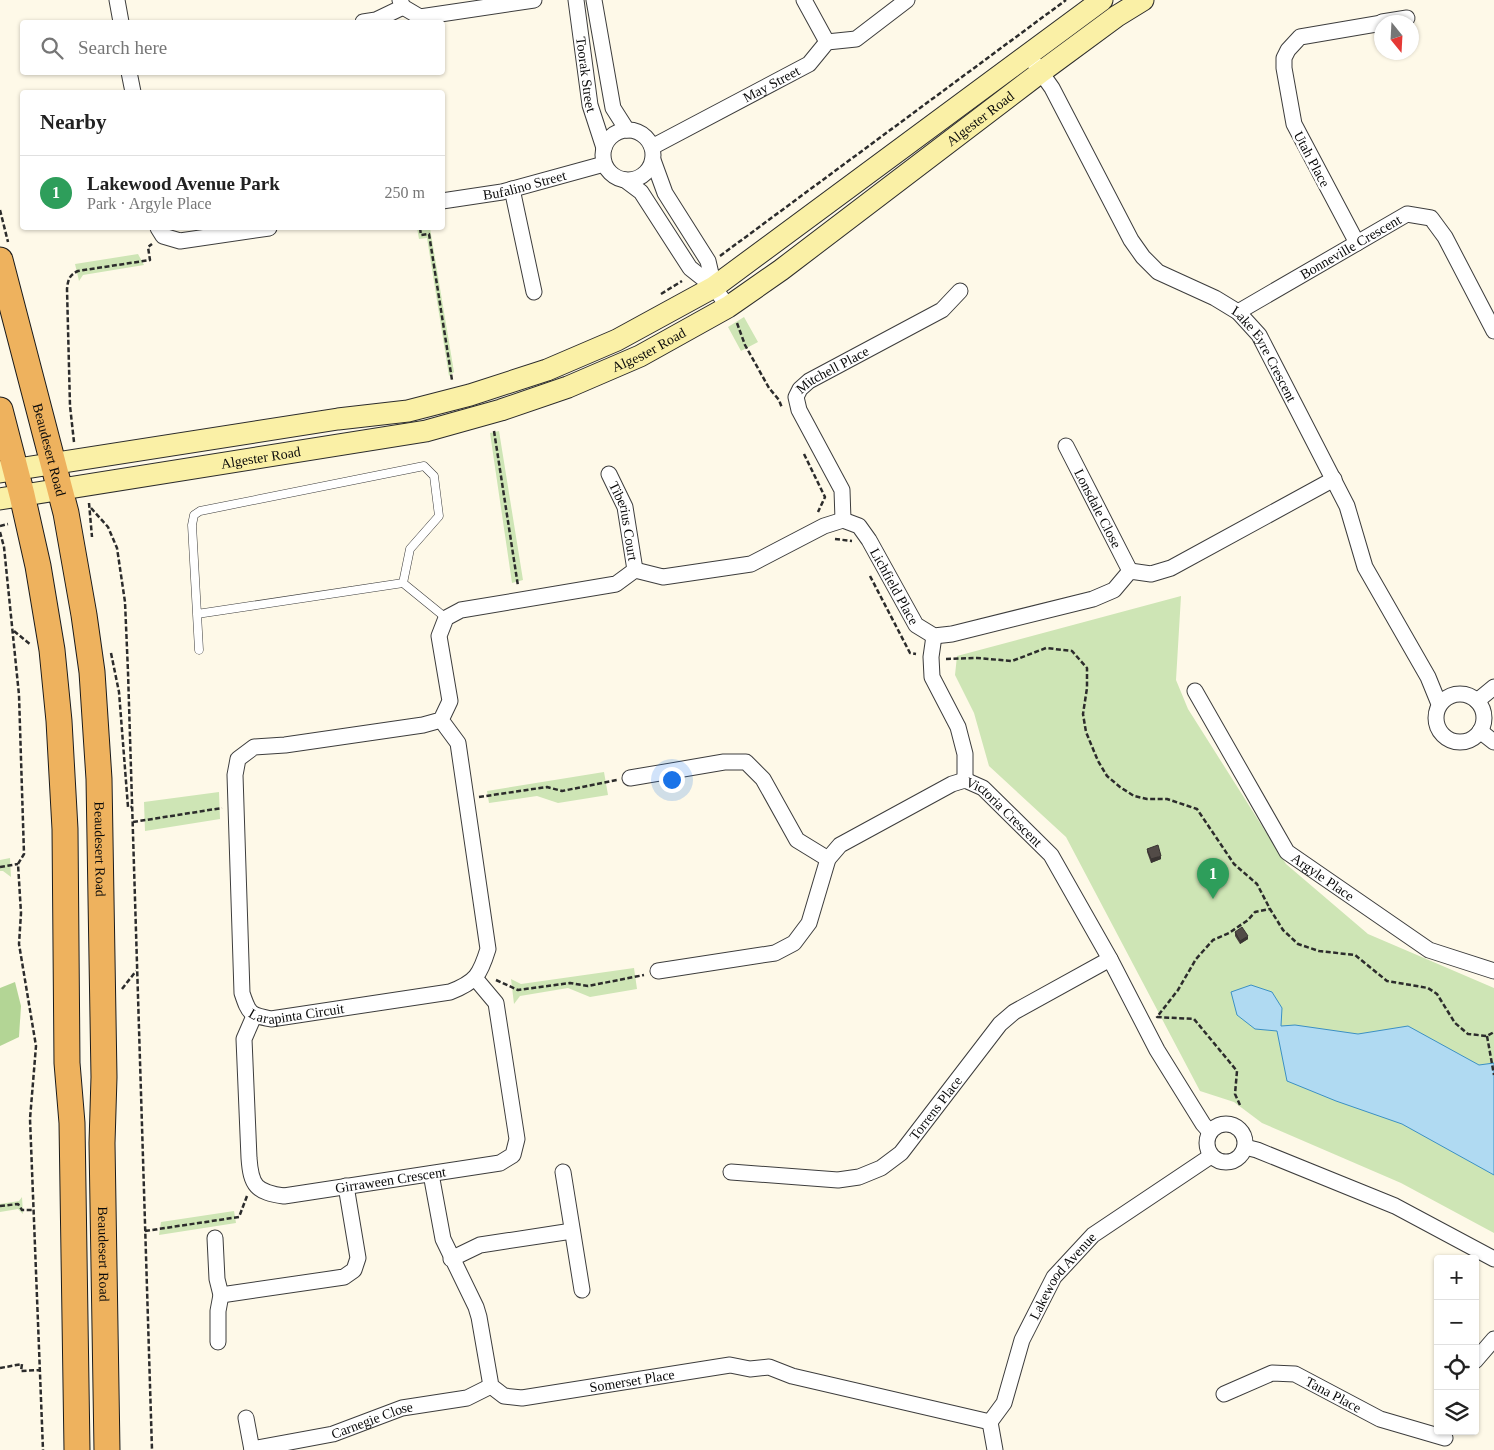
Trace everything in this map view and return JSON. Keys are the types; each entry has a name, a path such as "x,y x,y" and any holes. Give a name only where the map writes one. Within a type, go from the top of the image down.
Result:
{"highway":[{"name":"Beaudesert Road","path":"0,260 68,520 84,615 92,681 100,779 104,1077 102,1143 107,1450"},
{"path":"2,425 11,497 36,556 52,650 59,720 64,829 67,1063 72,1122 77,1450"}],"main road":[{"name":"Algester Road","path":"8,471 338,419 408,411 470,395 547,370 617,340 714,287 1102,0"},
{"name":"Algester Road","path":"11,497 426,430 483,415 568,387 640,356 731,313 1041,72 1117,16 1143,0"}],"street":[{"path":"117,0 121,20"},
{"path":"376,20 401,3 420,17 534,0"},
{"name":"Toorak Street","path":"576,0 590,105 604,148"},
{"name":"Toorak Street","path":"594,0 613,108 627,130"},
{"path":"804,0 827,42 856,39 907,0"},
{"name":"Utah Place","path":"1357,243 1294,124 1284,58 1288,50 1300,37 1374,24"},
{"name":"May Street","path":"652,153 809,64 827,42"},
{"name":"Lake Eyre Crescent","path":"1028,54 1057,96 1131,240 1143,257 1158,272 1215,298 1238,312 1259,335 1347,506 1365,567 1428,677 1439,704"},
{"path":"130,75 133,90"},
{"path":"627,130 642,134 652,153 665,193 708,261 703,269 690,268 641,192 625,180 612,175 604,164 604,148 612,135 627,130"},
{"path":"625,180 633,180 646,173 652,153"},
{"name":"Bufalino Street","path":"445,200 512,189 604,164"},
{"path":"512,189 534,292"},
{"name":"Bonneville Crescent","path":"1238,312 1407,214 1431,218 1445,237 1494,331"},
{"path":"160,232 180,241 255,230"},
{"path":"703,269 731,313"},
{"name":"Mitchell Place","path":"843,520 842,490 799,410 796,397 800,389 809,381 942,310 960,291"},
{"name":"Lonsdale Close","path":"1066,446 1130,571"},
{"name":"Tiberius Court","path":"610,474 625,507 635,570"},
{"path":"965,780 965,754 958,727 932,677 931,657 934,636 952,634 1093,599 1114,590 1130,571 1151,574 1171,568 1334,479"},
{"path":"478,982 488,949 458,742 441,720 450,700 439,636 446,618 461,610 616,584 635,570 663,577 751,564 824,526 843,520"},
{"name":"Lichfield Place","path":"843,520 859,526 916,625 934,636"},
{"path":"1477,701 1494,687"},
{"name":"Argyle Place","path":"1195,691 1287,852 1429,950 1494,971"},
{"path":"1460,693 1468,695 1477,701 1482,708 1484,716 1480,731 1466,741 1449,740 1442,735 1438,728 1436,720 1439,704 1446,698 1460,693"},
{"name":"Larapinta Circuit","path":"441,720 423,725 285,745 254,747 238,759 235,775 242,993 246,1005 254,1016 271,1020 450,992 478,982"},
{"path":"1480,731 1494,742"},
{"path":"630,778 724,762 746,762 762,778 797,840 828,859"},
{"name":"Victoria Crescent","path":"658,971 775,953 794,943 809,923 828,859 840,845 952,784 965,780 983,788 1052,856 1110,959 1157,1050 1203,1124 1210,1132"},
{"name":"Torrens Place","path":"730,1172 838,1180 859,1177 881,1168 901,1153 1000,1024 1014,1012 1110,959"},
{"name":"Girraween Crescent","path":"254,1016 244,1039 250,1173 255,1185 267,1194 284,1196 431,1174 500,1162 513,1155 517,1139 496,1003 478,982"},
{"path":"1221,1125 1234,1126 1243,1134 1245,1147 1243,1152 1234,1161 1222,1162 1211,1156 1206,1144 1210,1132 1221,1125"},
{"path":"1245,1147 1257,1150 1395,1206 1494,1259"},
{"name":"Lakewood Avenue","path":"990,1422 1004,1403 1022,1340 1054,1277 1093,1235 1211,1156"},
{"path":"563,1172 582,1290"},
{"path":"431,1174 443,1239 476,1307 491,1386"},
{"path":"222,1295 344,1277 354,1270 358,1258 346,1186"},
{"path":"452,1260 480,1245 572,1231"},
{"path":"215,1238 217,1279 222,1295 218,1311 218,1342"},
{"path":"1479,1356 1494,1339"},
{"name":"Somerset Place","path":"491,1386 504,1396 522,1398 730,1365 750,1369 769,1367 792,1376 990,1422"},
{"name":"Tana Place","path":"1224,1394 1272,1373 1296,1374 1380,1419 1444,1440"},
{"name":"Carnegie Close","path":"252,1450 333,1434 402,1408 467,1398 491,1386"},
{"path":"246,1418 252,1450"},
{"path":"990,1422 995,1450"}],"lane":[{"path":"199,650 192,525 194,515 200,510 424,466 434,476 439,516 410,549 403,583"},
{"path":"197,614 403,583 446,618"}],"path":[{"path":"655,297 703,269 1066,0"},
{"path":"420,230 421,235 429,234 452,380"},
{"path":"74,442 70,406 67,289 70,277 78,271 150,260 148,247 160,232"},
{"path":"731,313 745,345 783,409"},
{"path":"493,426 521,600"},
{"path":"804,453 824,497 818,512 824,526 832,539 852,541"},
{"path":"90,508 102,518 114,537 122,580 128,672 152,1450"},
{"path":"0,532 4,547 19,695 24,854 18,864 21,913 18,944 36,1046 30,1119 43,1450"},
{"path":"870,575 910,653 931,657 1012,661 1046,648 1072,651 1087,668 1087,688 1083,714 1086,732 1098,761 1107,776 1134,796 1147,799 1168,799 1197,809 1234,864 1257,884 1283,930 1298,944 1319,951 1354,955 1387,981 1428,988 1437,994 1456,1023 1468,1034 1487,1036 1494,1032"},
{"path":"466,799 547,787 562,791 630,778"},
{"path":"133,822 236,806"},
{"path":"0,867 18,864"},
{"path":"1240,1105 1235,1094 1238,1071 1194,1019 1157,1017 1178,990 1196,958 1213,940 1248,920 1255,912 1270,909"},
{"path":"478,982 490,979 499,980 518,990 570,983 588,986 658,971"},
{"path":"1487,1036 1494,1075"},
{"path":"144,1231 239,1217 248,1194 252,1197"},
{"path":"0,1206 18,1204 22,1210 34,1210"},
{"path":"0,1368 22,1364 21,1372 40,1370"}],"green space":[{"path":"417,230 430,230 454,372 449,376 427,238 419,239"},
{"path":"138,254 144,265 83,275 79,281 75,264"},
{"path":"744,317 758,342 741,351 728,327"},
{"path":"499,431 523,580 512,583 490,433"},
{"path":"1181,596 1176,680 1188,709 1286,864 1368,934 1494,988 1494,1233 1401,1183 1262,1123 1234,1102 1200,1091 1066,837 989,766 974,713 955,675 957,656"},
{"path":"604,772 608,795 558,803 537,796 489,803 487,791"},
{"path":"219,792 220,819 145,831 144,802"},
{"path":"10,858 11,877 0,871 0,860"},
{"path":"634,968 637,989 590,997 568,988 520,996 514,1004 511,979 521,984"},
{"path":"15,982 21,1006 19,1037 0,1046 0,988"},
{"path":"22,1197 23,1214 18,1209 0,1212 0,1204 19,1201"},
{"path":"234,1211 236,1223 159,1235 161,1222"}],"water":[{"path":"1251,985 1272,992 1282,1008 1281,1026 1295,1025 1358,1034 1408,1026 1479,1065 1494,1063 1494,1175 1402,1124 1336,1101 1287,1081 1277,1031 1255,1029 1237,1015 1231,992"}],"building":[{"path":"1158,845 1161,856 1151,859 1147,849"},
{"path":"1242,927 1248,936 1240,941 1235,932"}],"place":[{"name":"Lakewood Avenue Park","path":"1213,899"}]}
